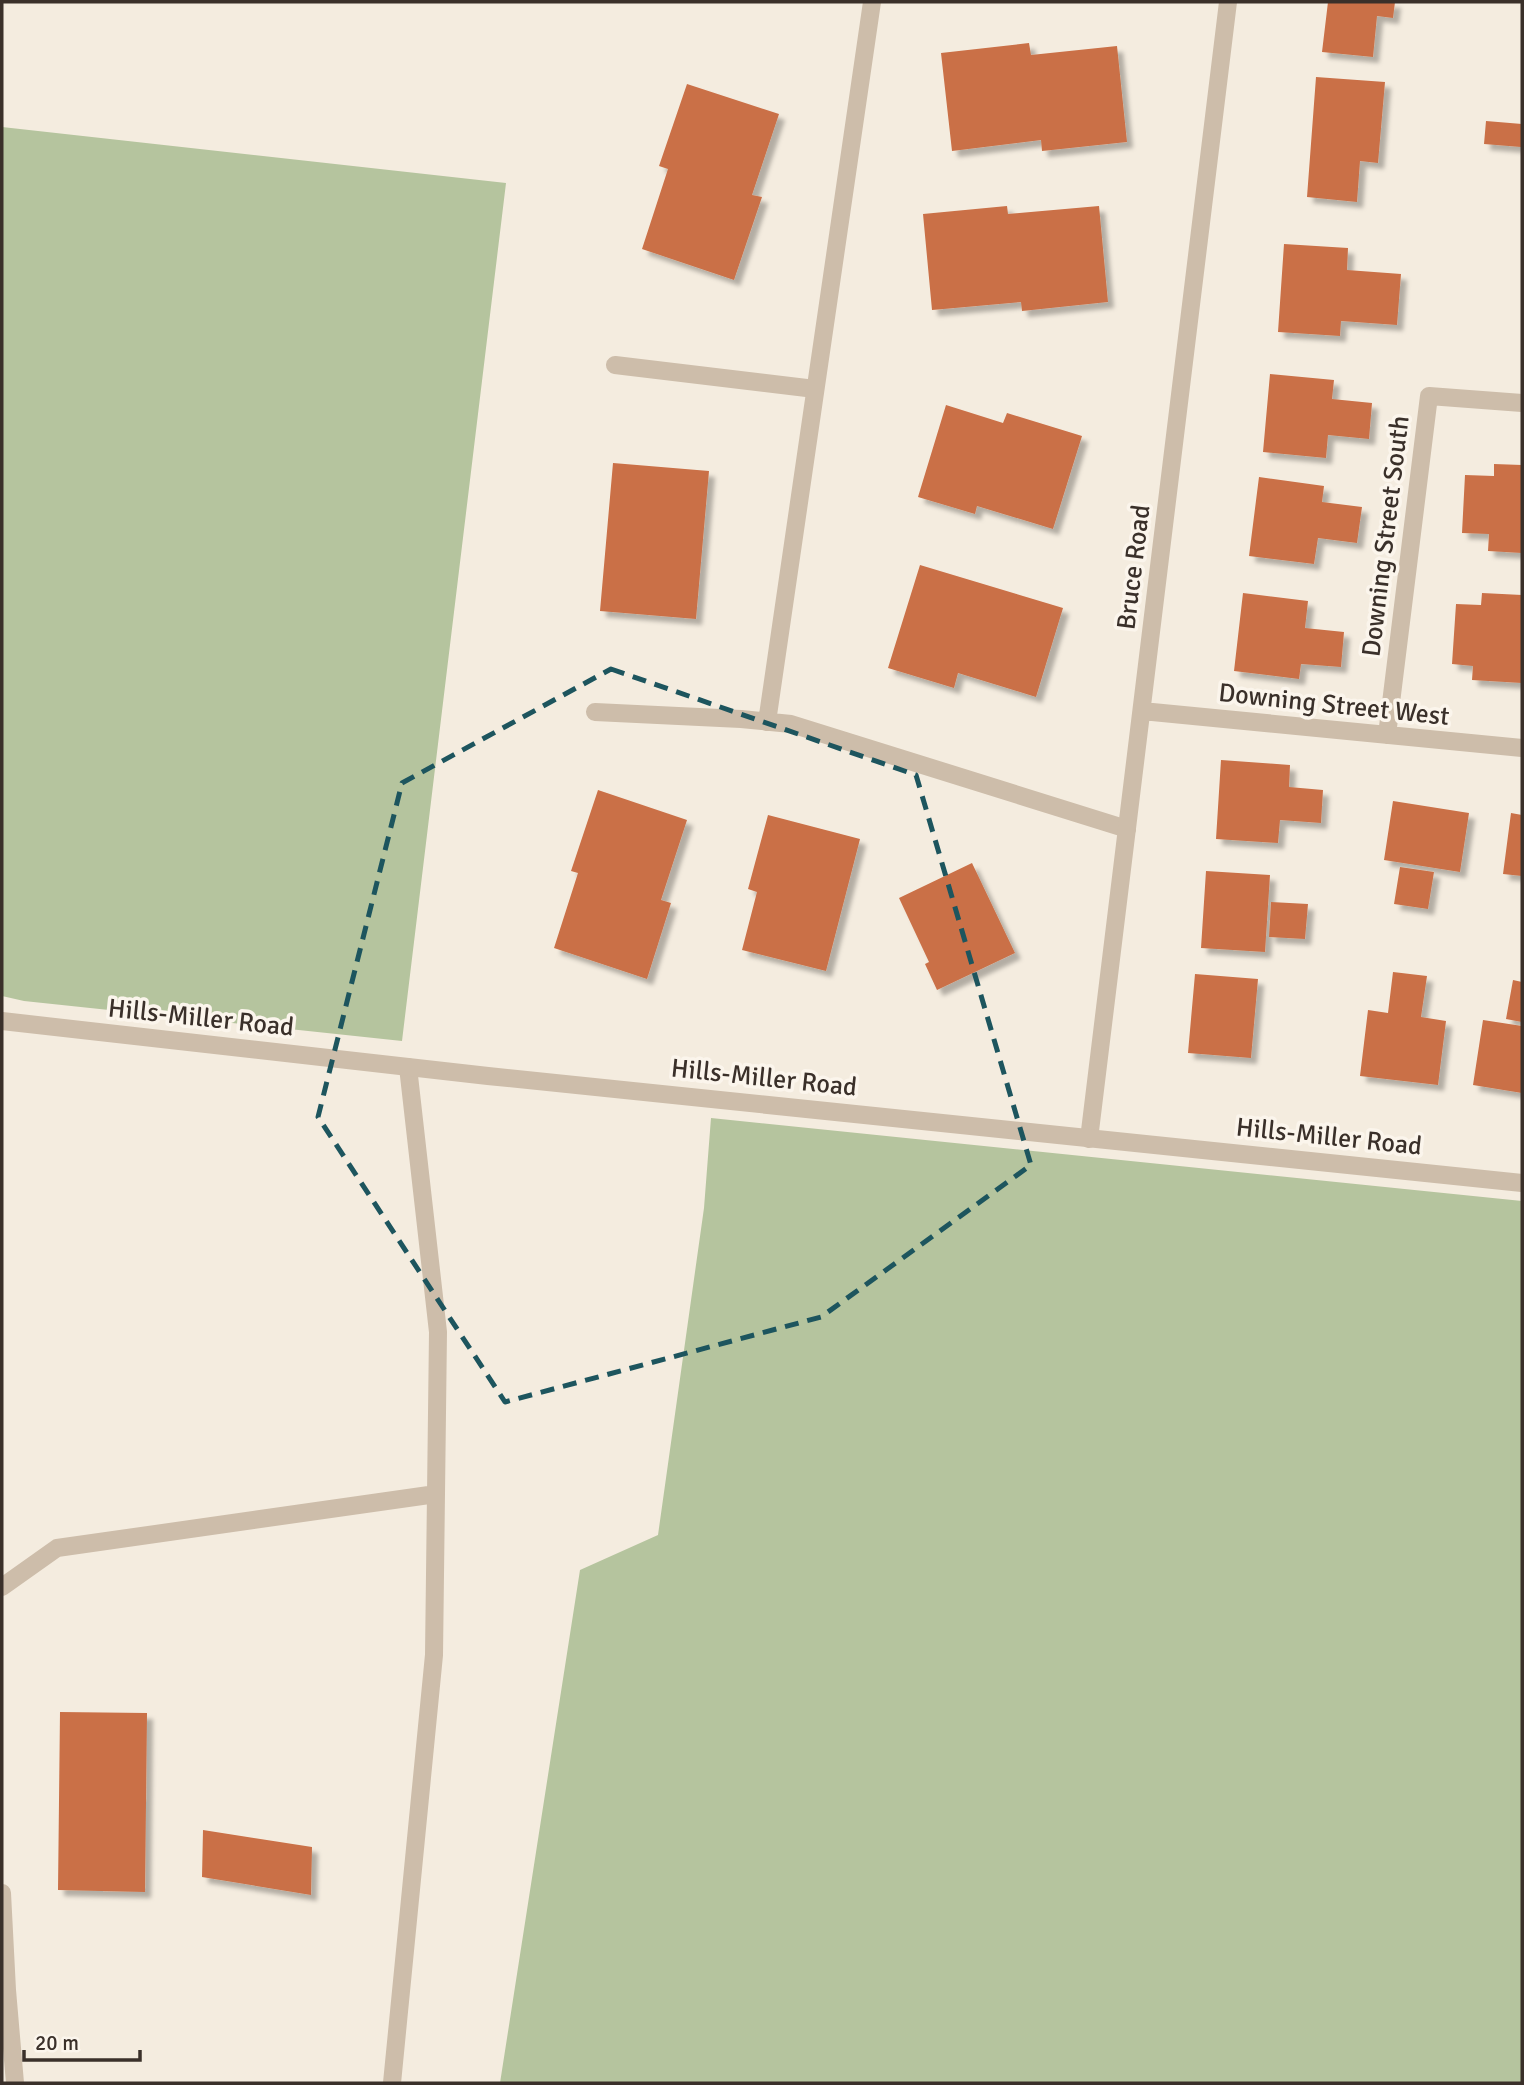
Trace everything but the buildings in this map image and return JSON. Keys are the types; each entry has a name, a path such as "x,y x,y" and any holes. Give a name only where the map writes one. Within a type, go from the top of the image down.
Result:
{"street":[{"path":"767,722 872,2"},
{"name":"Bruce Road","path":"1089,1139 1228,2"},
{"path":"615,365 816,389"},
{"name":"Downing Street South","path":"1387,735 1429,396 1522,403"},
{"name":"Downing Street West","path":"1142,711 1522,748"},
{"path":"595,712 791,724 1127,829"},
{"name":"Hills-Miller Road","path":"2,1021 408,1067 1522,1183"},
{"path":"392,2083 434,1655 438,1332 408,1067"},
{"path":"2,1587 57,1548 436,1494"},
{"path":"2,1893 5,1989 15,2083"}],"highlighted area":[{"path":"611,669 916,775 1031,1165 821,1317 505,1402 318,1117 402,783"}],"green space":[{"path":"2,127 506,183 402,1041 24,1001 2,996"},
{"path":"711,1118 1522,1201 1522,2083 500,2083 580,1570 658,1535 704,1208"}]}
